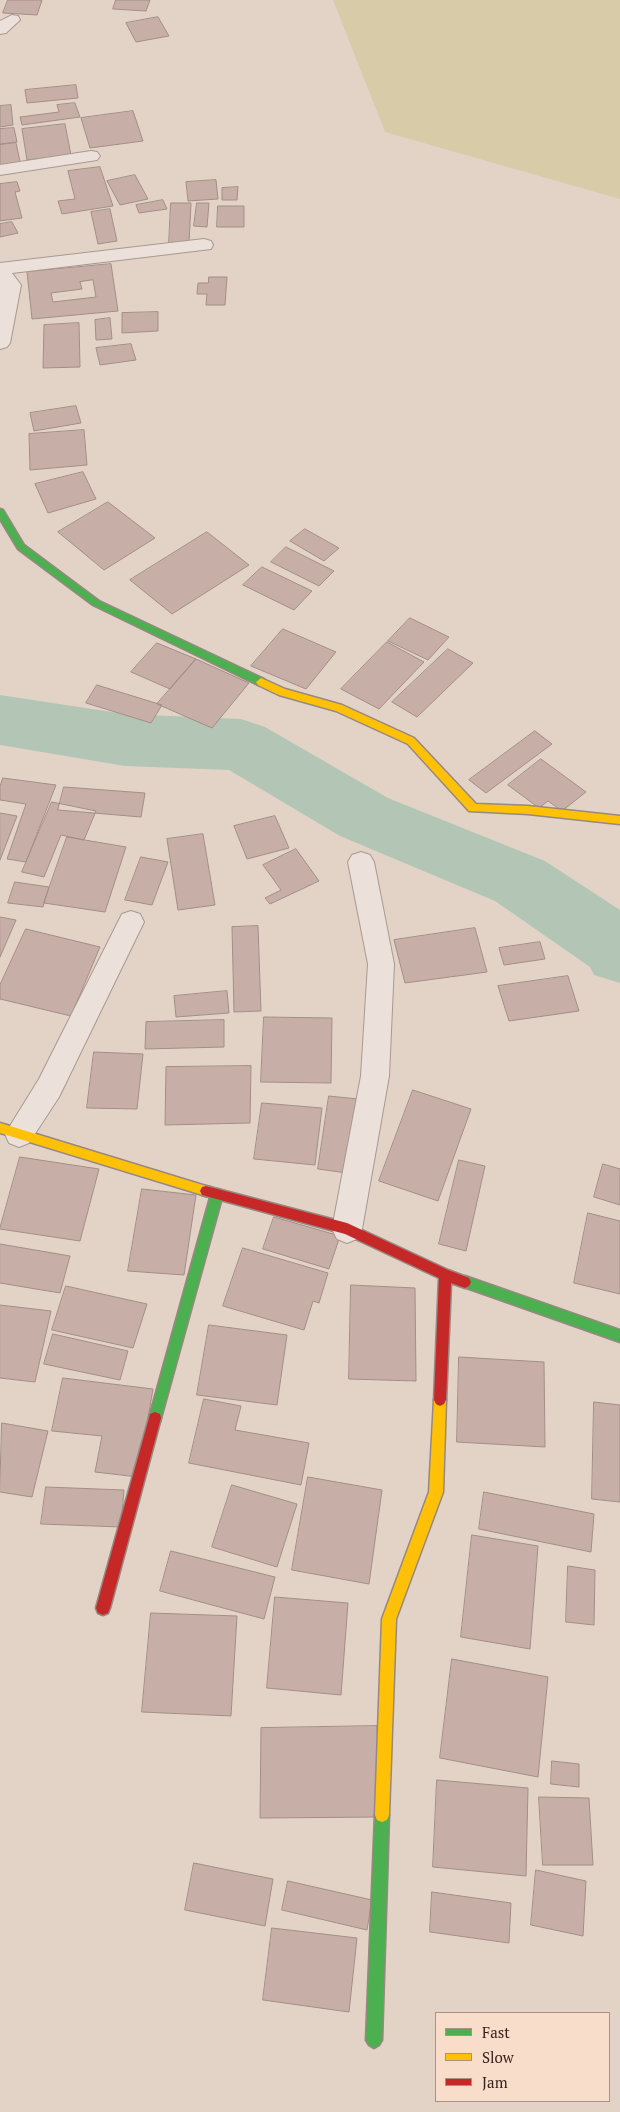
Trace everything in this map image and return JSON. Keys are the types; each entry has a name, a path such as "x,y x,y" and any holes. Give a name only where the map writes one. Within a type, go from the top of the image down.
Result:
{"street":[{"path":"0,170 92,156"},
{"path":"0,270 204,245"},
{"path":"0,270 11,284 0,343"},
{"path":"0,512 21,547 96,603 282,692 339,708 411,741 473,808 528,810 620,820"},
{"path":"347,1229 375,1076 380,964 361,862"},
{"path":"131,922 49,1088 10,1131 217,1194 347,1229 445,1275 620,1336"},
{"path":"103,1608 217,1194"},
{"path":"374,2040 389,1619 436,1492 445,1275"}],"shaded area":[{"path":"333,0 620,0 620,199 385,132"}],"building":[{"path":"8,0 42,0 37,15 3,13"},
{"path":"116,0 150,0 146,11 113,9"},
{"path":"158,17 169,36 136,42 126,23"},
{"path":"76,85 78,98 27,103 25,90"},
{"path":"75,103 80,117 22,125 20,117 59,112 57,105"},
{"path":"11,105 13,125 0,127 0,106"},
{"path":"133,111 143,141 90,148 81,118"},
{"path":"65,124 71,155 27,160 22,129"},
{"path":"14,128 17,142 0,144 0,129"},
{"path":"16,143 21,166 0,168 0,145"},
{"path":"100,167 113,206 62,214 58,201 75,199 68,171"},
{"path":"135,175 148,199 120,205 107,181"},
{"path":"216,180 218,199 188,201 186,182"},
{"path":"17,182 20,191 15,192 22,218 0,221 0,184"},
{"path":"238,187 237,200 222,200 222,188"},
{"path":"163,200 167,209 139,213 136,205"},
{"path":"171,203 191,203 189,244 169,244"},
{"path":"197,203 209,203 207,227 194,226"},
{"path":"218,206 244,206 244,227 217,227"},
{"path":"110,209 117,241 98,244 91,212"},
{"path":"12,222 18,233 0,237 0,224"},
{"path":"111,264 118,311 32,319 27,272","holes":["93,280 96,297 53,302 51,293 82,289 80,282"]},
{"path":"209,277 227,277 225,305 206,305 207,294 197,294 198,283 208,283"},
{"path":"158,312 158,331 122,333 122,313"},
{"path":"110,318 112,339 96,340 95,320"},
{"path":"79,323 80,367 43,368 44,325"},
{"path":"131,344 136,360 100,365 96,348"},
{"path":"76,406 81,423 34,431 30,413"},
{"path":"84,430 87,465 30,470 29,434"},
{"path":"83,472 96,499 48,513 35,484"},
{"path":"108,502 155,538 104,570 58,532"},
{"path":"305,529 339,548 324,561 290,541"},
{"path":"207,532 249,565 172,614 130,580"},
{"path":"286,547 334,571 319,586 271,562"},
{"path":"262,567 312,591 294,610 243,585"},
{"path":"410,618 449,637 428,660 388,641"},
{"path":"283,629 336,652 306,689 251,666"},
{"path":"387,642 424,662 379,709 341,689"},
{"path":"157,643 196,659 170,689 131,672"},
{"path":"448,649 473,663 417,717 392,702"},
{"path":"196,659 249,683 212,728 157,704"},
{"path":"97,685 162,705 151,723 86,703"},
{"path":"535,731 552,744 486,793 469,780"},
{"path":"541,759 586,792 562,811 548,801 539,808 508,785"},
{"path":"3,778 56,785 26,862 7,859 26,804 0,800 0,787"},
{"path":"64,787 145,793 141,817 58,810"},
{"path":"52,802 96,811 84,840 61,835 44,877 22,872"},
{"path":"0,813 17,816 0,860"},
{"path":"275,816 289,848 247,859 234,826"},
{"path":"203,834 215,905 178,910 167,839"},
{"path":"67,837 126,847 105,912 44,903"},
{"path":"296,849 319,881 270,904 265,898 281,890 263,865"},
{"path":"141,857 168,862 152,905 125,900"},
{"path":"15,882 49,887 43,907 8,903"},
{"path":"0,917 16,920 0,957"},
{"path":"258,926 261,1011 234,1012 232,927"},
{"path":"475,928 487,972 405,983 394,940"},
{"path":"26,929 100,947 71,1016 0,999 0,985"},
{"path":"540,942 545,959 504,965 499,948"},
{"path":"568,976 579,1011 509,1021 498,986"},
{"path":"227,991 229,1013 176,1017 174,996"},
{"path":"264,1017 332,1018 331,1083 261,1082"},
{"path":"224,1020 224,1047 145,1049 146,1022"},
{"path":"94,1052 143,1054 137,1109 87,1108"},
{"path":"251,1066 250,1123 165,1125 166,1067"},
{"path":"413,1090 471,1109 438,1201 379,1181"},
{"path":"329,1096 358,1099 347,1173 318,1169"},
{"path":"262,1103 322,1108 315,1165 254,1159"},
{"path":"20,1157 99,1169 80,1241 0,1229"},
{"path":"459,1160 485,1166 466,1251 439,1244"},
{"path":"603,1164 620,1169 620,1205 594,1197"},
{"path":"142,1189 196,1195 184,1275 128,1271"},
{"path":"588,1213 620,1221 620,1294 574,1283"},
{"path":"274,1217 340,1236 329,1269 263,1249"},
{"path":"0,1244 70,1256 60,1293 0,1283"},
{"path":"243,1248 328,1273 319,1303 313,1301 304,1330 223,1306"},
{"path":"351,1285 415,1288 416,1381 349,1379"},
{"path":"66,1286 147,1304 133,1348 52,1330"},
{"path":"0,1305 51,1311 35,1382 0,1378"},
{"path":"209,1325 287,1335 277,1405 197,1395"},
{"path":"53,1334 128,1351 120,1380 44,1364"},
{"path":"459,1357 544,1362 545,1447 457,1442"},
{"path":"63,1378 153,1389 138,1477 95,1472 102,1436 52,1431"},
{"path":"204,1399 241,1406 235,1430 309,1443 301,1485 189,1463"},
{"path":"594,1402 620,1405 620,1502 592,1499"},
{"path":"2,1423 48,1431 32,1497 0,1492"},
{"path":"308,1477 382,1490 369,1584 292,1570"},
{"path":"232,1485 297,1504 277,1567 212,1547"},
{"path":"46,1487 124,1490 121,1527 41,1524"},
{"path":"484,1492 594,1514 591,1552 479,1529"},
{"path":"472,1535 538,1546 530,1649 461,1637"},
{"path":"171,1551 275,1577 264,1619 160,1591"},
{"path":"568,1566 595,1570 594,1625 566,1622"},
{"path":"275,1597 348,1603 341,1695 267,1688"},
{"path":"151,1613 237,1616 231,1716 142,1712"},
{"path":"452,1659 548,1677 538,1777 440,1758"},
{"path":"377,1726 380,1817 260,1818 261,1728"},
{"path":"552,1761 579,1764 579,1787 551,1784"},
{"path":"437,1780 528,1788 526,1876 433,1867"},
{"path":"539,1797 589,1798 593,1865 543,1865"},
{"path":"194,1863 273,1879 265,1926 185,1910"},
{"path":"536,1870 586,1881 583,1936 531,1925"},
{"path":"288,1881 372,1900 367,1930 282,1910"},
{"path":"432,1892 511,1903 509,1943 430,1932"},
{"path":"272,1928 357,1938 349,2012 263,2000"}],"waterway":[{"path":"0,720 125,740 241,745 364,817 520,881 616,946 620,953"}],"traffic: fast":[{"path":"0,512 21,547 96,603 261,682"},
{"path":"155,1418 217,1194"},
{"path":"465,1282 620,1336"},
{"path":"374,2040 382,1815"}],"traffic: slow":[{"path":"261,682 282,692 339,708 411,741 473,808 528,810 620,820"},
{"path":"0,1128 206,1191"},
{"path":"382,1815 389,1619 436,1492 440,1400"}],"traffic: jam":[{"path":"206,1191 347,1229 445,1275 465,1282"},
{"path":"440,1400 445,1275"},
{"path":"103,1608 155,1418"}]}
